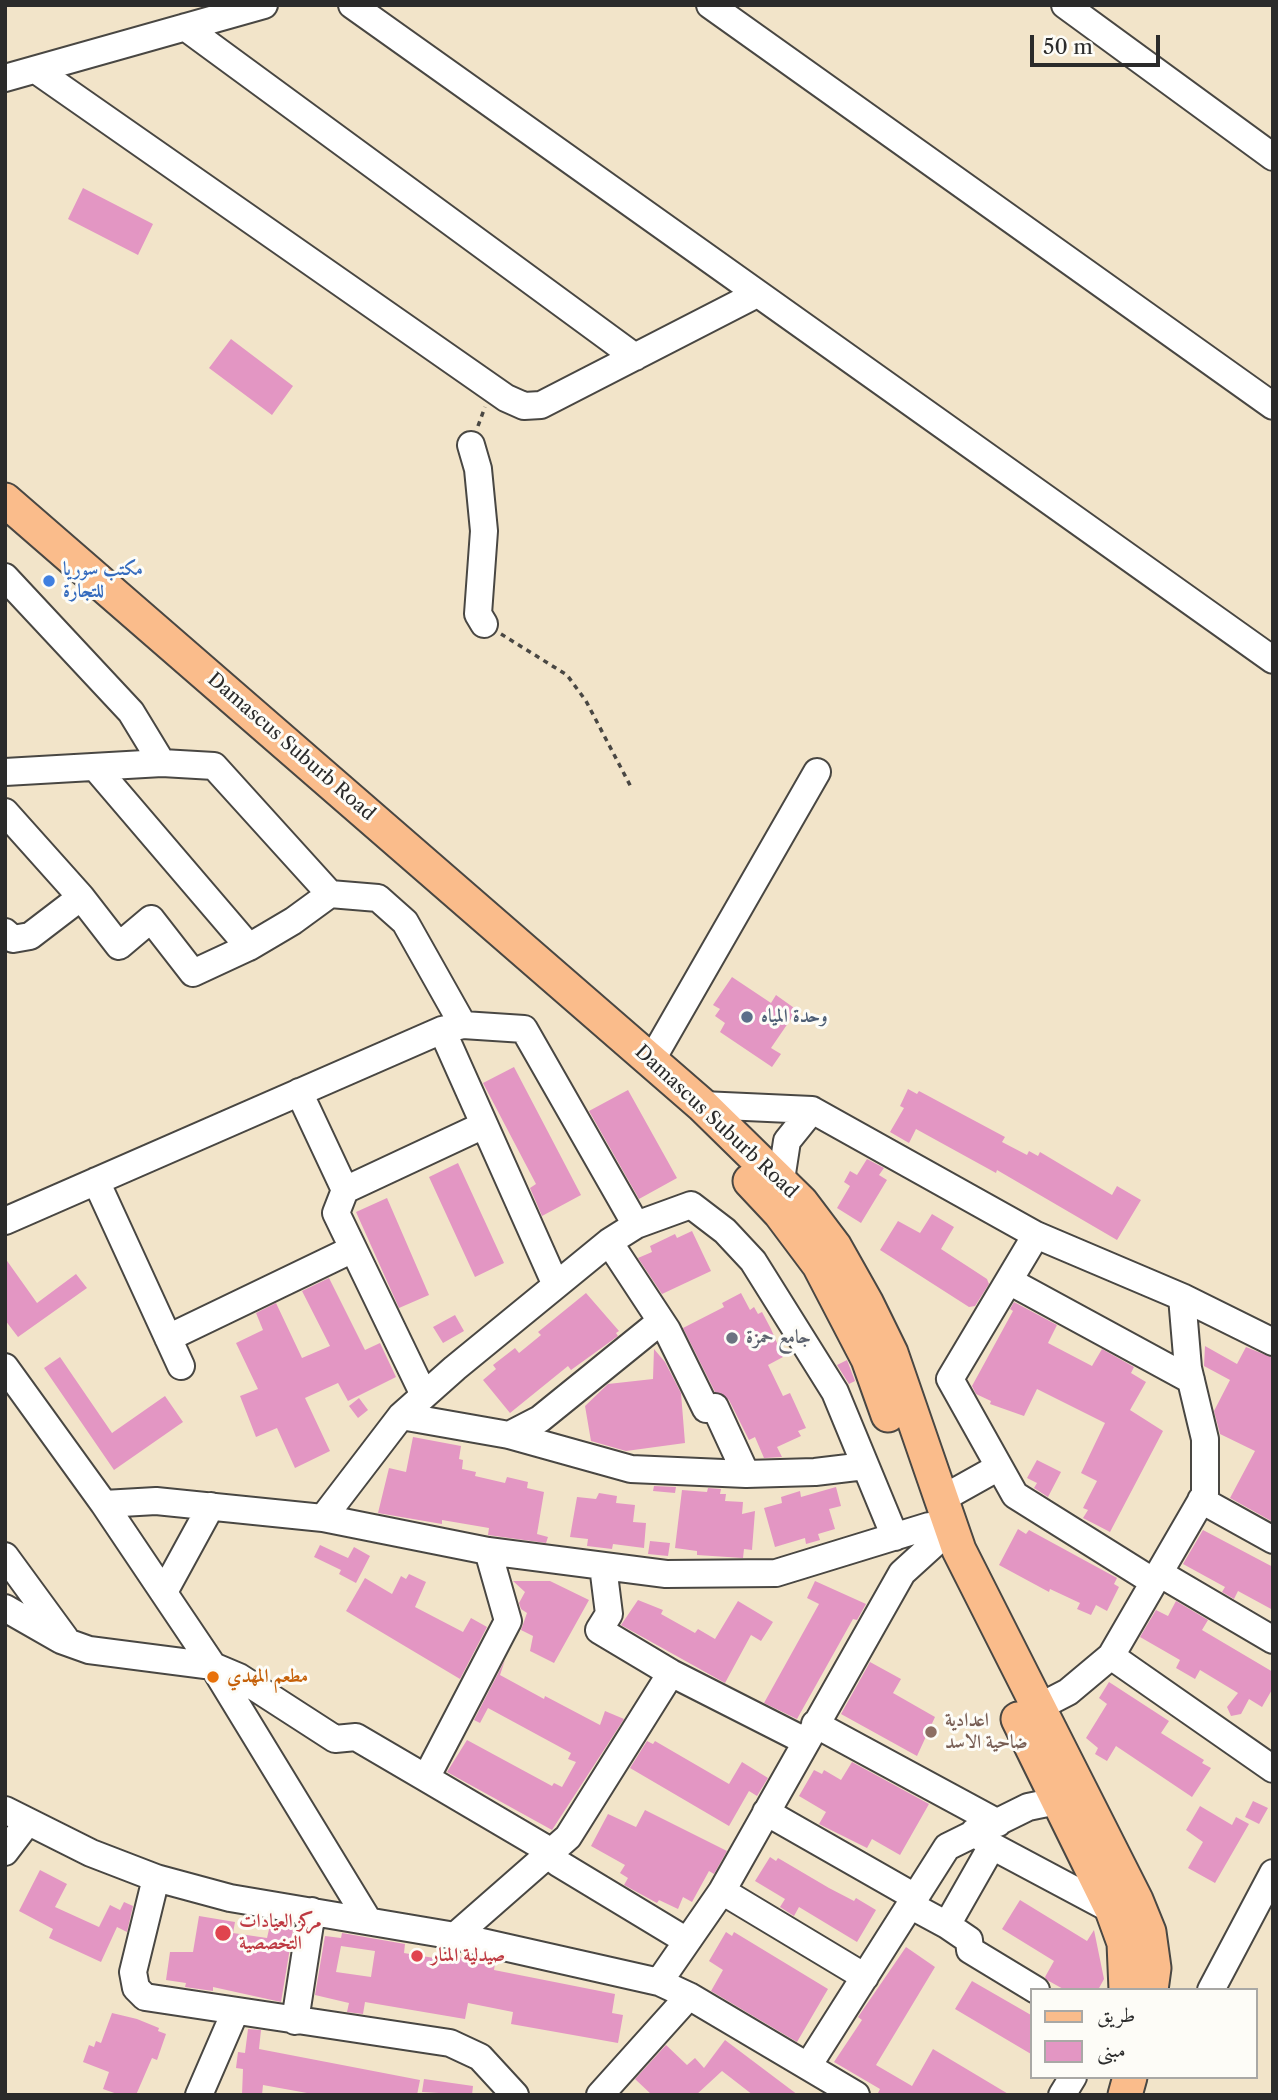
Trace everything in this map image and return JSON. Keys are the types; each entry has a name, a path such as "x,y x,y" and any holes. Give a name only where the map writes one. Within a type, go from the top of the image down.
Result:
{"main road":[{"name":"Damascus Suburb Road","path":"5,500 702,1105 781,1180 835,1247 891,1353 934,1523 960,1550 1136,1900 1149,1932 1154,1968 1151,1988"},
{"name":"Damascus Suburb Road","path":"5,529 734,1163 780,1213 818,1265 868,1359 934,1523 1057,1801 1112,1910 1124,1943 1126,1988"}],"street":[{"path":"352,5 1273,660"},
{"path":"710,5 1273,406"},
{"path":"1065,5 1273,157"},
{"path":"5,78 251,7"},
{"path":"186,27 635,357"},
{"path":"36,69 506,398 524,406 541,405 757,293"},
{"path":"471,446 478,469 484,531 478,614 484,624"},
{"path":"5,576 131,712 162,763"},
{"path":"5,772 162,763 214,766 330,894"},
{"path":"95,767 249,947"},
{"path":"651,1061 817,772"},
{"path":"5,812 81,897 119,946 151,919 193,973 249,947 293,921 330,894 378,898 405,922 453,1028 484,1125 555,1283"},
{"path":"5,932 13,939 30,936 81,897"},
{"path":"5,1221 453,1028 524,1029 636,1225"},
{"path":"299,1093 345,1190"},
{"path":"702,1105 812,1110 1036,1235 1182,1297 1273,1342"},
{"path":"781,1180 787,1141 812,1110"},
{"path":"424,1395 336,1213 345,1190 484,1125"},
{"path":"96,1181 181,1366"},
{"path":"323,1518 401,1416 555,1283 636,1225 691,1205 725,1231 753,1261 835,1392 895,1537"},
{"path":"1036,1235 950,1379 1015,1495 1157,1578 1273,1640"},
{"path":"609,1242 661,1321 706,1409 715,1407 746,1474"},
{"path":"168,1338 354,1250"},
{"path":"1009,1281 1191,1380"},
{"path":"1037,1707 1068,1692 1111,1656 1205,1494 1205,1439 1191,1380 1182,1297"},
{"path":"509,1435 540,1419 661,1321"},
{"path":"5,1367 104,1504 213,1666 368,1920"},
{"path":"401,1416 509,1435 631,1469 746,1474 815,1472 865,1466"},
{"path":"659,1982 722,1891 902,1573 934,1523 999,1467"},
{"path":"1201,1500 1273,1540"},
{"path":"104,1504 156,1501 323,1518 488,1551 666,1574 776,1573 934,1523"},
{"path":"164,1592 211,1506"},
{"path":"426,1778 508,1621 488,1551"},
{"path":"5,1556 68,1642"},
{"path":"603,1566 608,1614 599,1630 671,1673 810,1733 988,1834 1112,1910"},
{"path":"5,1608 68,1642 89,1650 213,1666 239,1677 335,1739 356,1737 426,1778 550,1852 558,1863 687,1941"},
{"path":"1111,1656 1273,1769"},
{"path":"455,1936 568,1837 671,1673"},
{"path":"808,2066 947,1847 988,1834 1028,1807 1057,1801"},
{"path":"766,1812 913,1901 969,1940 970,1950 1033,1988"},
{"path":"5,1852 13,1845 16,1817 91,1853 156,1878 230,1898 455,1936 659,1982 689,1996 850,2093"},
{"path":"947,1925 988,1834"},
{"path":"1212,1988 1273,1873"},
{"path":"156,1878 134,1972 136,1989 145,1997 450,2043 480,2057 516,2095"},
{"path":"722,1891 865,1977"},
{"path":"295,2021 313,1911"},
{"path":"600,2095 689,1996"},
{"path":"199,2095 235,2012"},
{"path":"1062,2095 1072,2079"}],"path":[{"path":"484,624 567,675 586,701 631,787"}],"building":[{"path":"83,188 153,224 138,255 68,219"},
{"path":"231,339 293,386 272,415 209,368"},
{"path":"732,977 771,1003 776,995 797,1010 771,1048 781,1054 772,1067 720,1032 725,1023 715,1016 720,1009 713,1005"},
{"path":"514,1067 581,1195 542,1216 530,1188 536,1184 483,1083"},
{"path":"908,1089 917,1094 919,1091 1005,1137 1002,1142 1027,1155 1029,1151 1038,1156 1040,1152 1112,1195 1117,1186 1141,1200 1117,1240 997,1170 996,1173 916,1129 909,1143 890,1132 904,1108 900,1106"},
{"path":"628,1090 677,1178 639,1199 589,1111"},
{"path":"867,1159 884,1168 879,1175 887,1180 861,1223 837,1208 850,1186 844,1182 850,1171 857,1175"},
{"path":"458,1163 504,1263 475,1277 429,1177"},
{"path":"387,1198 429,1295 399,1308 356,1212"},
{"path":"932,1214 954,1227 941,1249 987,1279 989,1284 975,1306 969,1307 880,1250 898,1221 920,1233"},
{"path":"692,1231 711,1271 662,1294 638,1258 652,1252 650,1246 675,1234 677,1238"},
{"path":"5,1258 37,1303 76,1274 87,1288 18,1337 5,1320"},
{"path":"329,1278 365,1350 380,1343 396,1377 348,1401 338,1383 305,1398 330,1451 295,1468 277,1428 256,1437 240,1396 258,1389 236,1343 263,1330 256,1313 276,1303 302,1358 330,1346 302,1291"},
{"path":"586,1293 619,1331 616,1333 618,1336 571,1370 568,1366 510,1413 483,1380 496,1369 493,1365 515,1348 519,1353 541,1335 538,1332"},
{"path":"741,1293 750,1310 754,1307 758,1314 762,1312 771,1329 783,1357 768,1365 783,1396 790,1393 806,1428 798,1431 801,1436 777,1447 782,1457 764,1458 755,1437 749,1440 729,1400 715,1392 683,1328 724,1307 722,1303"},
{"path":"1014,1302 1057,1325 1048,1343 1092,1366 1102,1349 1134,1367 1131,1373 1146,1382 1130,1410 1163,1431 1110,1532 1083,1518 1088,1510 1083,1508 1097,1481 1081,1473 1105,1423 1037,1389 1024,1416 990,1404 991,1401 976,1394 972,1386 1013,1311 1010,1309"},
{"path":"455,1315 464,1331 443,1343 433,1327"},
{"path":"1205,1346 1237,1364 1246,1347 1273,1358 1273,1522 1230,1498 1255,1451 1220,1434 1214,1411 1230,1380 1204,1366"},
{"path":"654,1349 665,1362 681,1393 685,1443 626,1451 591,1441 585,1406 608,1384 653,1379"},
{"path":"60,1357 112,1433 165,1396 183,1422 114,1470 44,1368"},
{"path":"847,1360 855,1381 849,1384 837,1365"},
{"path":"359,1398 368,1410 358,1418 349,1406"},
{"path":"413,1437 461,1446 459,1459 463,1460 462,1469 476,1472 475,1476 505,1483 507,1477 528,1482 527,1488 544,1492 537,1534 548,1537 546,1543 488,1535 489,1528 442,1520 442,1524 378,1513 389,1468 406,1472"},
{"path":"1037,1460 1061,1472 1048,1497 1034,1488 1037,1483 1027,1478"},
{"path":"654,1486 676,1487 675,1493 653,1491"},
{"path":"836,1487 841,1506 829,1509 835,1529 818,1534 820,1540 806,1544 805,1538 775,1547 764,1508 782,1503 781,1497 800,1491 801,1497"},
{"path":"708,1488 721,1489 720,1494 726,1494 725,1501 743,1502 742,1514 755,1511 752,1550 744,1549 743,1558 697,1555 697,1551 675,1548 682,1490 707,1492"},
{"path":"599,1493 617,1496 616,1503 635,1505 633,1522 646,1523 644,1548 613,1544 612,1549 587,1546 588,1539 570,1537 577,1497 596,1499"},
{"path":"1018,1529 1026,1534 1029,1530 1117,1578 1114,1584 1119,1587 1107,1611 1096,1605 1091,1615 1077,1609 1080,1603 1050,1589 1049,1592 999,1565"},
{"path":"1203,1530 1273,1567 1273,1610 1238,1591 1234,1599 1222,1592 1225,1587 1183,1564"},
{"path":"650,1541 670,1543 668,1556 648,1554"},
{"path":"320,1545 348,1558 354,1547 370,1556 356,1583 339,1574 341,1570 314,1557"},
{"path":"409,1574 426,1582 415,1607 463,1632 471,1618 487,1627 460,1679 346,1611 365,1578 392,1594 401,1576 406,1579"},
{"path":"513,1581 550,1581 589,1600 554,1663 530,1651 533,1636 521,1630 527,1613 521,1609 519,1603 525,1592"},
{"path":"815,1581 866,1604 857,1620 853,1619 797,1719 764,1703 819,1604 807,1598"},
{"path":"638,1600 663,1610 661,1614 695,1633 698,1629 715,1639 738,1601 773,1622 761,1641 751,1635 725,1683 621,1625"},
{"path":"1176,1601 1208,1620 1202,1630 1273,1672 1273,1688 1262,1707 1249,1699 1241,1714 1231,1716 1227,1707 1238,1693 1200,1670 1195,1679 1176,1668 1180,1660 1140,1637 1156,1610 1168,1616"},
{"path":"505,1660 500,1675 544,1699 545,1696 600,1725 605,1711 624,1719 552,1830 447,1772 467,1740 552,1786 554,1783 562,1787 576,1762 568,1759 571,1753 488,1708 480,1723 474,1720"},
{"path":"870,1662 901,1679 893,1693 935,1717 917,1756 841,1714"},
{"path":"1109,1682 1169,1721 1161,1733 1204,1760 1202,1763 1211,1768 1192,1797 1116,1746 1107,1761 1095,1754 1098,1748 1086,1738 1107,1704 1099,1698"},
{"path":"647,1741 653,1744 655,1741 729,1784 742,1762 768,1778 757,1796 749,1791 729,1826 630,1768"},
{"path":"852,1762 929,1804 900,1855 872,1839 867,1848 819,1824 826,1812 799,1796 814,1770 822,1774 824,1770 841,1780"},
{"path":"1253,1801 1268,1808 1259,1824 1245,1817"},
{"path":"1200,1806 1232,1825 1236,1817 1249,1824 1215,1883 1188,1868 1203,1842 1186,1830"},
{"path":"645,1810 727,1851 714,1874 709,1871 692,1902 683,1897 678,1909 659,1900 657,1903 624,1885 628,1878 620,1873 625,1865 591,1846 608,1814 636,1827"},
{"path":"770,1857 776,1861 778,1858 829,1888 854,1901 856,1898 876,1910 857,1942 799,1907 794,1916 780,1907 785,1899 755,1881"},
{"path":"40,1870 67,1884 55,1907 99,1927 110,1905 120,1910 124,1902 133,1906 127,1932 117,1927 101,1962 49,1938 53,1929 19,1911"},
{"path":"1020,1900 1087,1941 1094,1930 1104,1979 1099,1988 1061,1988 1047,1980 1045,1977 1054,1961 1002,1929"},
{"path":"199,1916 235,1922 233,1933 267,1938 270,1925 293,1930 281,2002 213,1987 213,1991 185,1987 186,1983 166,1980 170,1952 193,1952"},
{"path":"726,1932 732,1936 734,1932 828,1989 797,2042 711,1991 723,1970 709,1961"},
{"path":"342,1933 405,1944 404,1953 434,1958 435,1953 495,1963 494,1970 615,1994 612,2013 623,2015 618,2043 511,2024 513,2012 468,2003 465,2019 365,2002 363,2014 347,2012 349,2003 315,1995 325,1936 341,1938","holes":["341,1946 375,1951 371,1977 336,1972"]},
{"path":"906,1947 935,1967 876,2065 912,2086 933,2049 1010,2095 877,2095 880,2089 834,2062 862,2020 858,2017"},
{"path":"972,1981 1030,2014 1030,2053 955,2009"},
{"path":"112,2013 137,2019 159,2028 158,2031 166,2034 157,2060 152,2058 136,2095 120,2095 103,2089 109,2072 83,2062 89,2045 94,2047 96,2041 101,2043"},
{"path":"248,2029 261,2030 259,2049 420,2080 417,2095 318,2095 263,2085 262,2095 242,2095 243,2069 236,2068 238,2052 245,2053"},
{"path":"725,2040 798,2095 753,2095 722,2071 696,2095 652,2095 635,2079 666,2045 687,2065 695,2058 704,2068"},
{"path":"424,2079 473,2086 472,2095 422,2092"}],"place":[{"name":"مكتب سوريا للتجارة","path":"49,581"},
{"name":"وحدة المياه","path":"747,1017"},
{"name":"جامع حمزة","path":"732,1338"},
{"name":"مطعم المهدي","path":"213,1677"},
{"name":"اعدادية ضاحية الاسد","path":"931,1732"},
{"name":"مركز العيادات التخصصية","path":"223,1933"},
{"name":"صيدلية المنار","path":"417,1956"}]}
